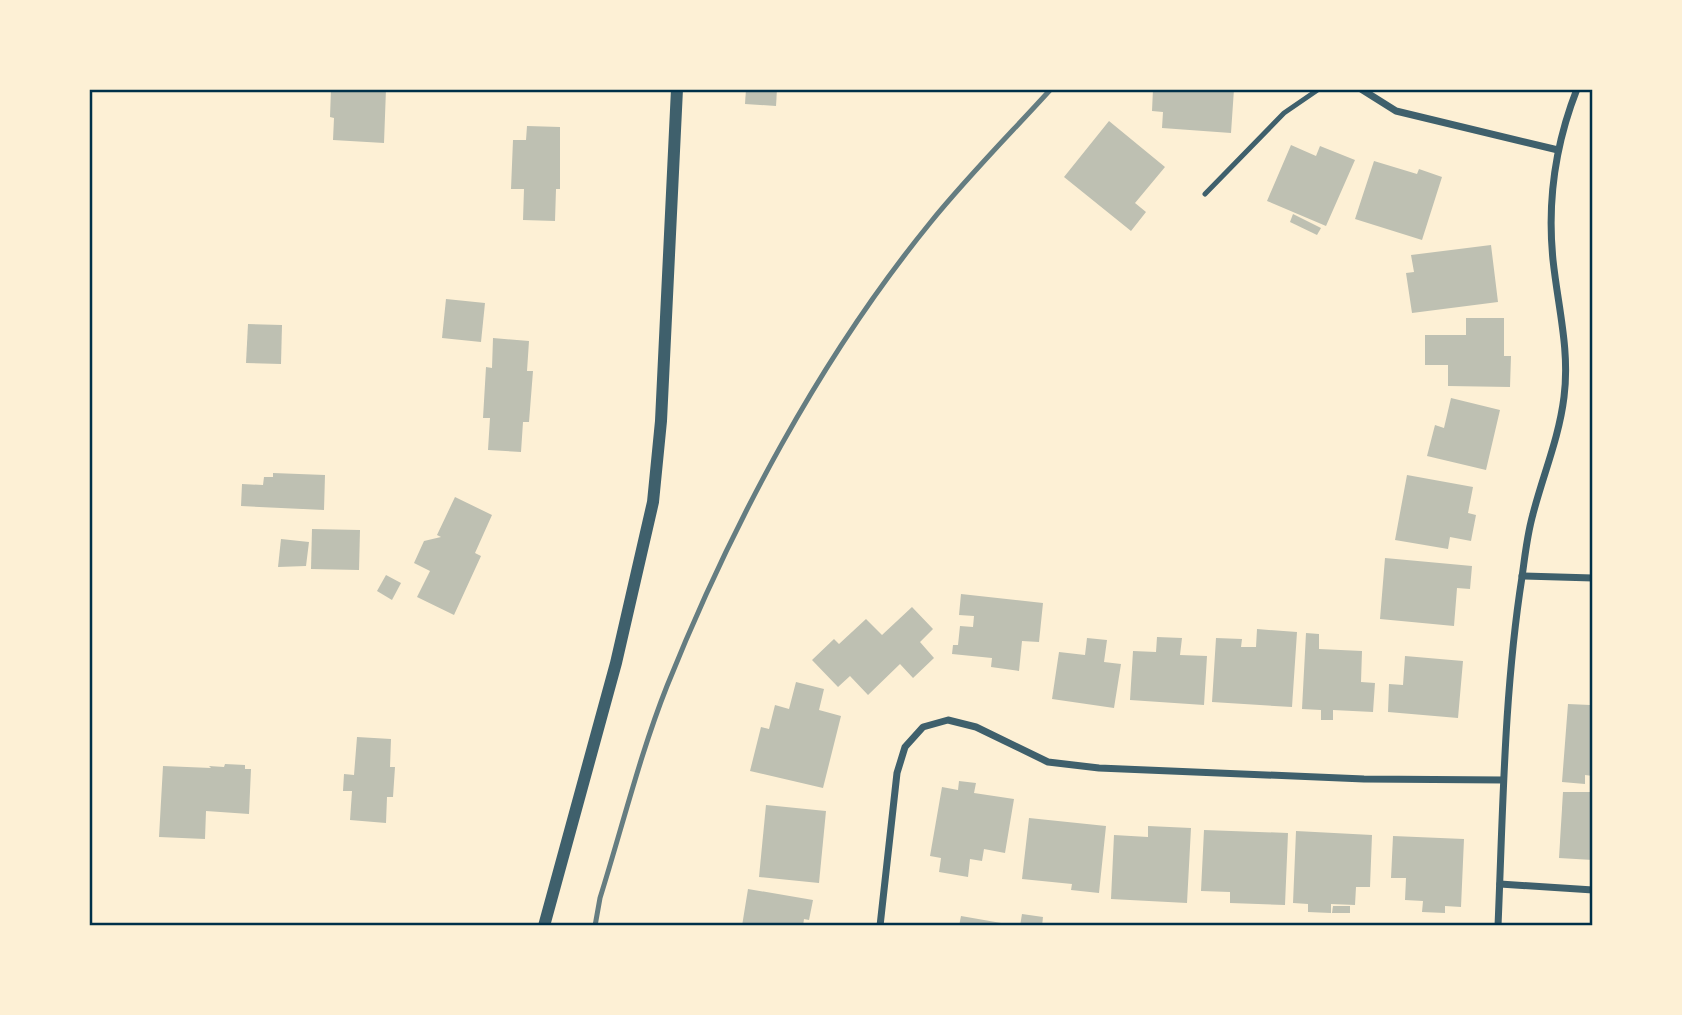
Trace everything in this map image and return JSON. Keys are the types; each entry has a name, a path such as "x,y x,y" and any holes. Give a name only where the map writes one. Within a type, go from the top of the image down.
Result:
{"street":[{"path":"544,926 616,663 653,502 661,421 677,89"},
{"path":"1361,89 1396,111 1558,150"},
{"path":"1498,926 1503,780 1522,576 1532,517 1556,440 1564,398 1567,358 1550,221 1551,188 1558,150 1577,89"},
{"path":"1522,576 1593,578"},
{"path":"880,926 897,773 905,747 923,727 948,720 967,724 1048,762 1099,768 1364,779 1503,780"},
{"path":"1500,884 1593,890"}],"lane":[{"path":"1205,194 1284,113 1319,89"}],"building":[{"path":"331,89 386,89 384,143 333,140"},
{"path":"746,89 777,89 776,106 745,104"},
{"path":"1153,89 1234,89 1231,133 1162,128 1163,112 1152,111"},
{"path":"1109,121 1165,167 1135,203 1146,212 1131,231 1064,177"},
{"path":"527,126 560,127 560,189 556,189 555,221 523,220 524,189 511,189 513,140 526,140"},
{"path":"1291,145 1316,156 1320,146 1355,160 1326,226 1267,201"},
{"path":"1374,161 1417,174 1419,169 1442,177 1422,240 1355,219"},
{"path":"1293,214 1321,228 1317,235 1290,222"},
{"path":"1491,245 1498,302 1412,313 1406,273 1414,272 1411,255"},
{"path":"446,299 485,303 481,342 442,338"},
{"path":"1466,318 1504,318 1504,356 1511,356 1510,387 1448,386 1448,365 1425,365 1425,335 1466,335"},
{"path":"248,324 282,325 281,364 246,363"},
{"path":"493,338 529,341 527,371 533,371 529,422 523,422 521,452 488,450 490,418 483,418 486,367 492,368"},
{"path":"1451,398 1500,410 1486,470 1427,456 1435,425 1444,428"},
{"path":"273,473 325,475 324,510 241,506 242,484 263,485 264,477 273,477"},
{"path":"1407,475 1473,487 1468,513 1476,515 1471,541 1450,537 1448,549 1395,540"},
{"path":"455,497 492,515 475,553 481,556 454,615 417,597 430,571 414,563 424,541 441,537 437,535"},
{"path":"312,529 360,530 359,570 311,569"},
{"path":"281,539 309,542 306,566 278,567"},
{"path":"1385,558 1472,566 1470,589 1457,588 1454,626 1380,619"},
{"path":"386,575 401,583 392,600 377,591"},
{"path":"961,594 1043,603 1039,642 1022,641 1019,671 991,667 992,658 952,654 953,645 958,645 960,626 973,627 974,616 959,615"},
{"path":"912,607 933,629 920,642 934,658 913,678 900,664 868,695 850,676 838,687 812,660 834,639 839,644 866,619 882,635"},
{"path":"1257,629 1297,632 1292,707 1212,702 1216,638 1242,639 1241,647 1256,647"},
{"path":"1306,633 1319,634 1319,649 1362,651 1361,682 1375,683 1373,712 1333,710 1333,720 1321,720 1321,710 1302,709"},
{"path":"1157,637 1182,638 1180,655 1207,656 1204,705 1130,700 1133,651 1156,652"},
{"path":"1087,638 1107,640 1104,662 1121,664 1114,708 1052,699 1059,652 1085,655"},
{"path":"1405,656 1463,661 1458,718 1388,712 1389,684 1403,685"},
{"path":"796,682 824,689 819,710 841,716 823,788 750,771 761,727 769,729 775,705 789,709"},
{"path":"1591,700 1593,776 1585,775 1585,784 1562,782 1568,704 1590,705"},
{"path":"357,737 391,739 390,767 395,767 393,797 387,797 386,823 350,820 352,791 343,791 344,774 354,775"},
{"path":"225,764 245,765 245,769 251,769 249,814 206,811 205,839 159,837 163,766 211,768 209,766 224,767"},
{"path":"959,781 976,783 974,793 1014,799 1005,853 984,849 982,861 970,859 968,877 939,872 941,858 930,856 942,787 958,790"},
{"path":"1563,792 1593,792 1593,860 1559,858"},
{"path":"766,805 826,811 819,883 759,877"},
{"path":"1029,818 1106,826 1099,893 1071,890 1072,884 1022,879"},
{"path":"1148,826 1191,828 1187,903 1111,899 1114,835 1148,837"},
{"path":"1204,830 1288,833 1285,905 1230,903 1230,892 1201,891"},
{"path":"1296,831 1372,835 1370,887 1356,887 1355,905 1331,904 1331,913 1308,912 1308,904 1293,903"},
{"path":"1393,836 1464,839 1461,907 1445,906 1445,913 1422,912 1423,901 1405,900 1406,878 1391,878"},
{"path":"748,889 813,900 809,920 804,919 803,926 742,926"},
{"path":"1333,906 1350,906 1350,913 1332,913"},
{"path":"1022,914 1043,917 1042,926 1020,926"},
{"path":"961,916 1007,924 1007,926 959,926"}],"railway":[{"path":"595,926 600,898 632,791 667,686 720,564 782,444 816,386 890,275 959,188 1051,89"}]}
